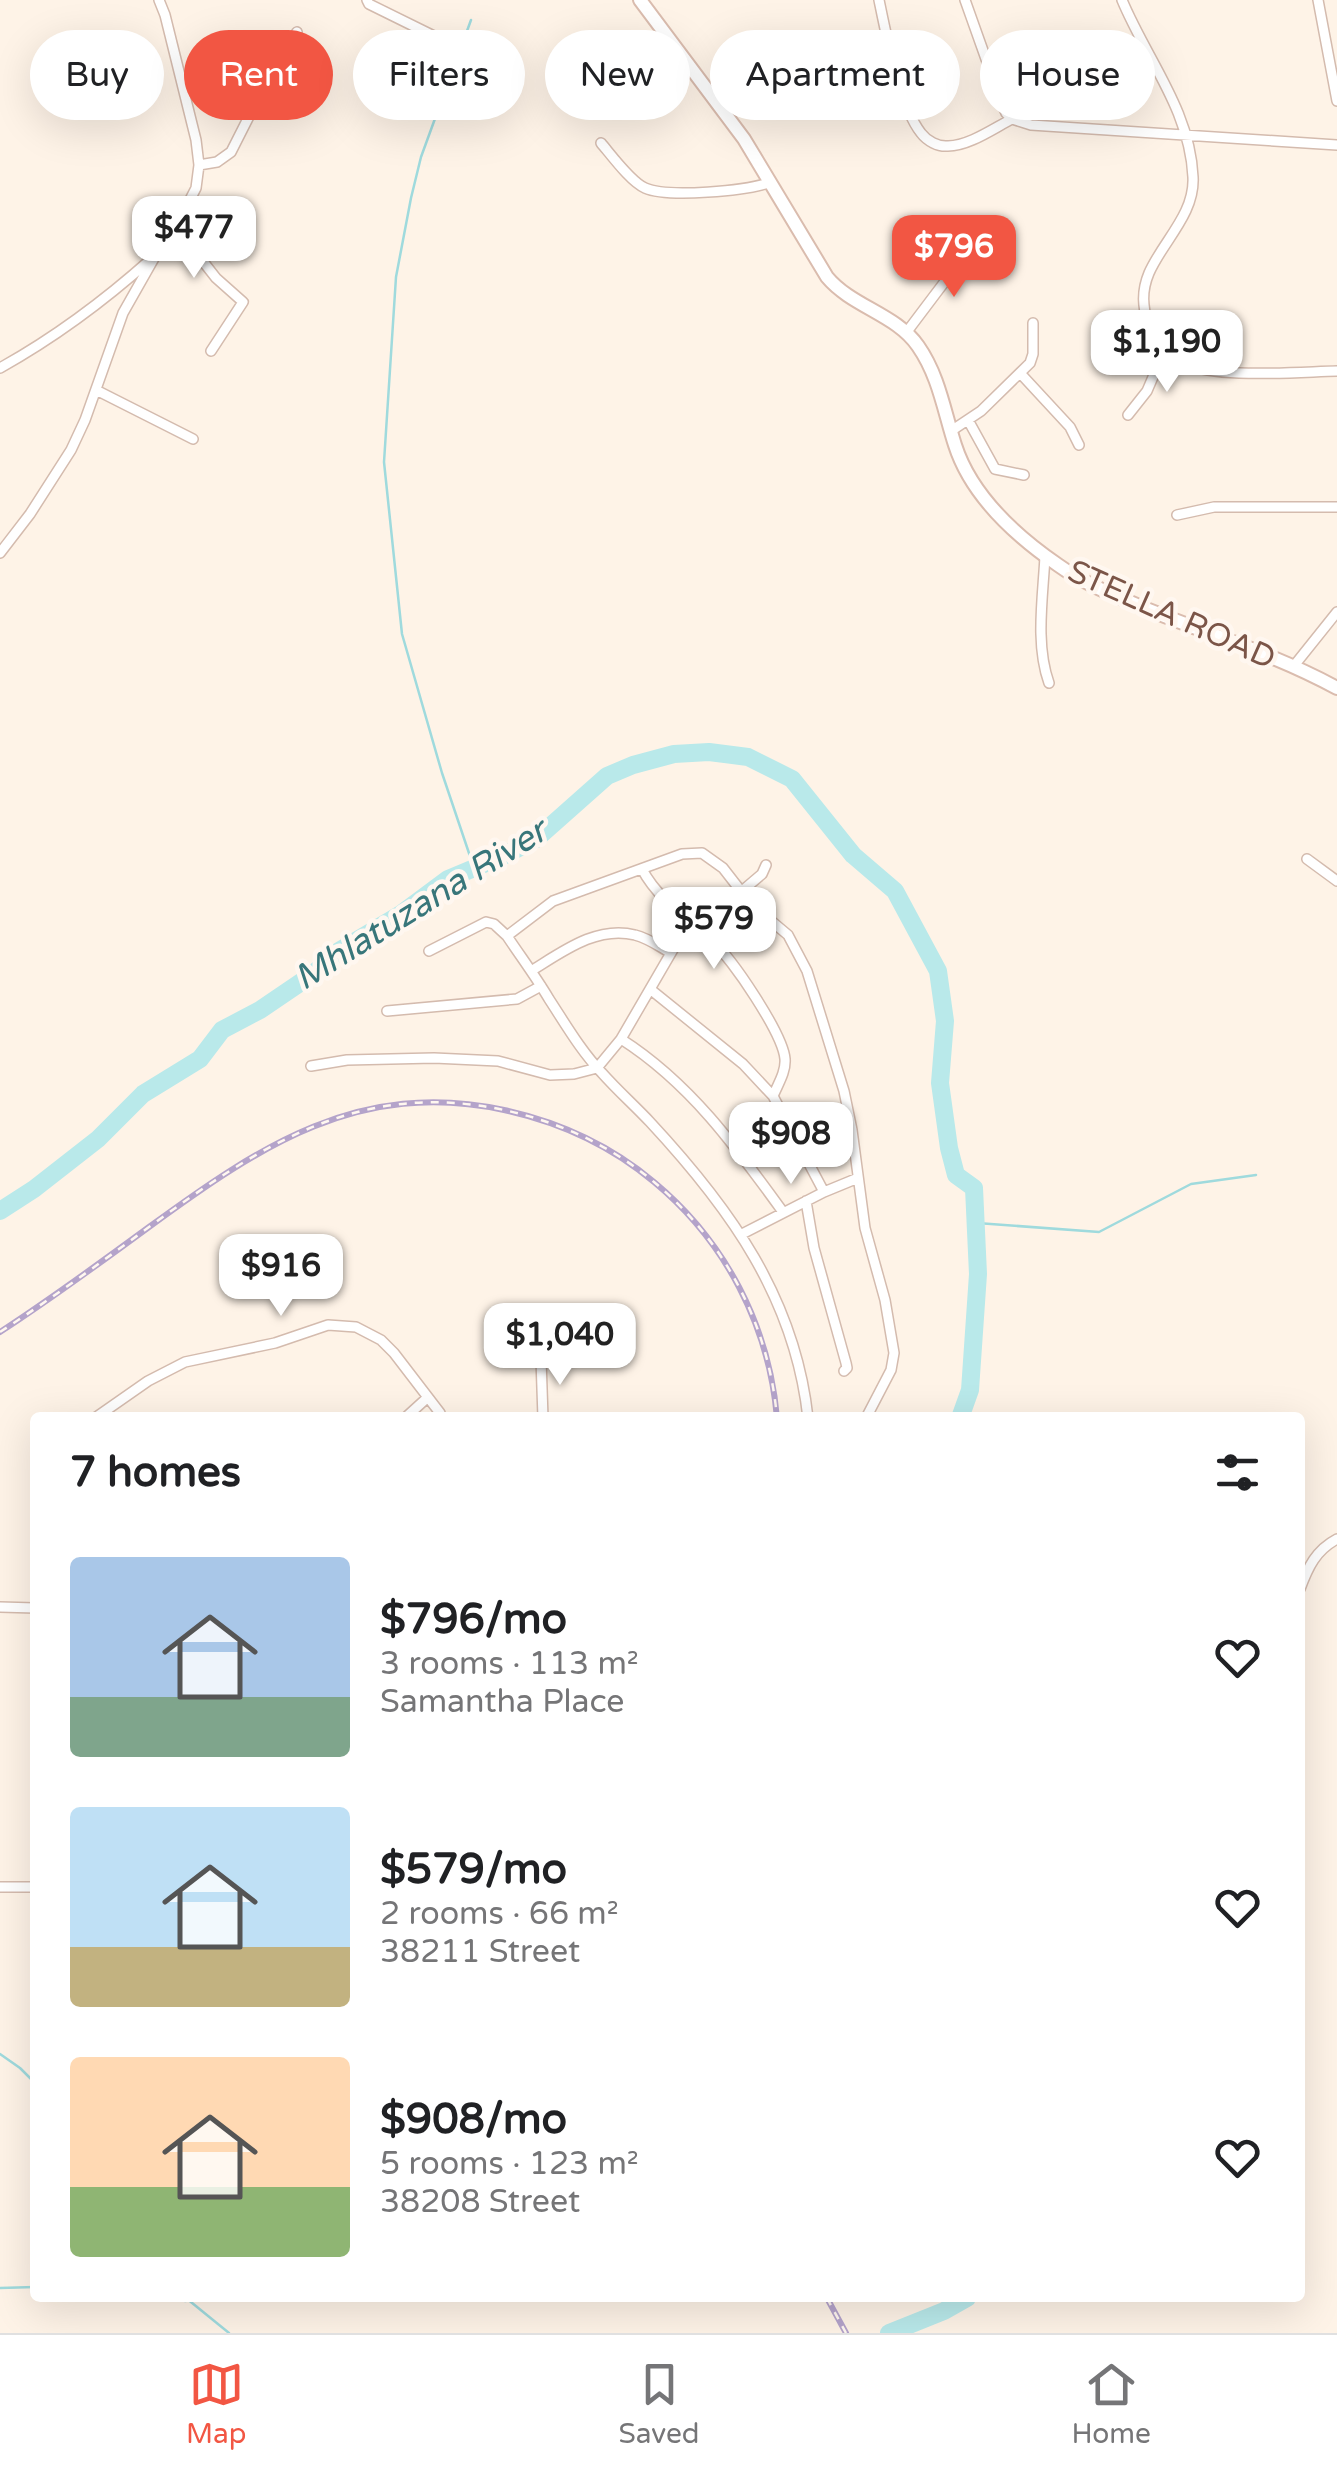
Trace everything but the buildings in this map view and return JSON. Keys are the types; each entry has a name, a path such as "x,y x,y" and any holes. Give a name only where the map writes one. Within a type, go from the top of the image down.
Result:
{"main road":[{"name":"STELLA ROAD","path":"640,0 734,126 835,286 906,333 918,346 943,398 961,460 980,492 1014,530 1045,556 1111,594 1337,688"}],"street":[{"path":"0,553 71,450 123,313 196,188 196,140 159,0"},
{"path":"367,0 422,30"},
{"path":"879,0 889,49 922,136 934,144 952,146 1010,120"},
{"path":"965,0 980,42"},
{"path":"1122,0 1166,85 1187,136 1193,176 1190,202 1149,274 1143,293 1151,334 1165,350 1186,364 1208,370 1337,372"},
{"path":"1318,0 1337,101"},
{"path":"199,165 216,162 231,152 247,120"},
{"path":"1015,120 1031,125 1337,145"},
{"path":"601,144 640,186 652,191 728,190 771,182"},
{"path":"176,227 216,278 243,302 211,351"},
{"path":"0,368 86,312 157,253"},
{"path":"906,333 952,272 972,265 1001,263"},
{"path":"951,431 980,412 1032,359 1033,322"},
{"path":"1128,415 1148,391 1165,350"},
{"path":"1020,373 1073,430 1079,445"},
{"path":"96,390 193,438"},
{"path":"968,420 995,469 1024,475"},
{"path":"1177,514 1214,506 1337,507"},
{"path":"1045,556 1041,646 1049,682"},
{"path":"1293,667 1337,612"},
{"path":"506,936 571,892 689,852 702,853 723,868 758,910 788,936 803,962 844,1091 864,1228 894,1353 891,1370 869,1412"},
{"path":"1308,859 1337,881"},
{"path":"742,891 762,874 766,864"},
{"path":"642,868 652,884 738,971 779,1040 784,1068 772,1096"},
{"path":"429,951 486,922 506,936 597,1068 660,1133 742,1234 780,1308 797,1360 807,1412"},
{"path":"311,1066 346,1060 434,1058 498,1061 550,1075 597,1068 622,1038 689,922"},
{"path":"531,971 568,948 599,935 638,935 671,954"},
{"path":"387,1012 517,999 541,986"},
{"path":"650,989 733,1055 772,1096 824,1192"},
{"path":"622,1038 697,1101 784,1212"},
{"path":"742,1234 858,1178"},
{"path":"806,1201 814,1248 847,1368 844,1371"},
{"path":"104,1412 148,1381 185,1362 256,1348 328,1325 356,1327 382,1340 439,1412"},
{"path":"541,1359 543,1412"},
{"path":"412,1412 427,1398"},
{"path":"1305,1576 1317,1554 1337,1539"},
{"path":"0,1607 30,1608"},
{"path":"0,1886 30,1887"}],"waterway":[{"path":"471,20 421,157 411,198 396,277 384,462 402,634 474,868"},
{"name":"Mhlatuzana River","path":"0,1211 98,1139 143,1094 200,1059 222,1030 260,1010 339,951 401,914 448,879 536,839 607,776 674,754 709,752 748,757 792,779 853,855 895,891 938,971 945,1021 940,1083 949,1148 956,1175 974,1188 978,1274 970,1390 962,1412"},
{"path":"977,1223 1099,1232 1191,1184 1256,1175"},
{"path":"0,2054 30,2078"},
{"path":"0,2288 30,2287"},
{"path":"191,2302 229,2333"},
{"name":"Mhlatuzana River","path":"889,2333 960,2302"}],"railway":[{"path":"0,1332 190,1197 272,1146 357,1112 403,1104 452,1103 504,1110 564,1128 620,1157 679,1205 722,1258 739,1287 764,1350 776,1412"},
{"path":"829,2302 846,2333"}]}
